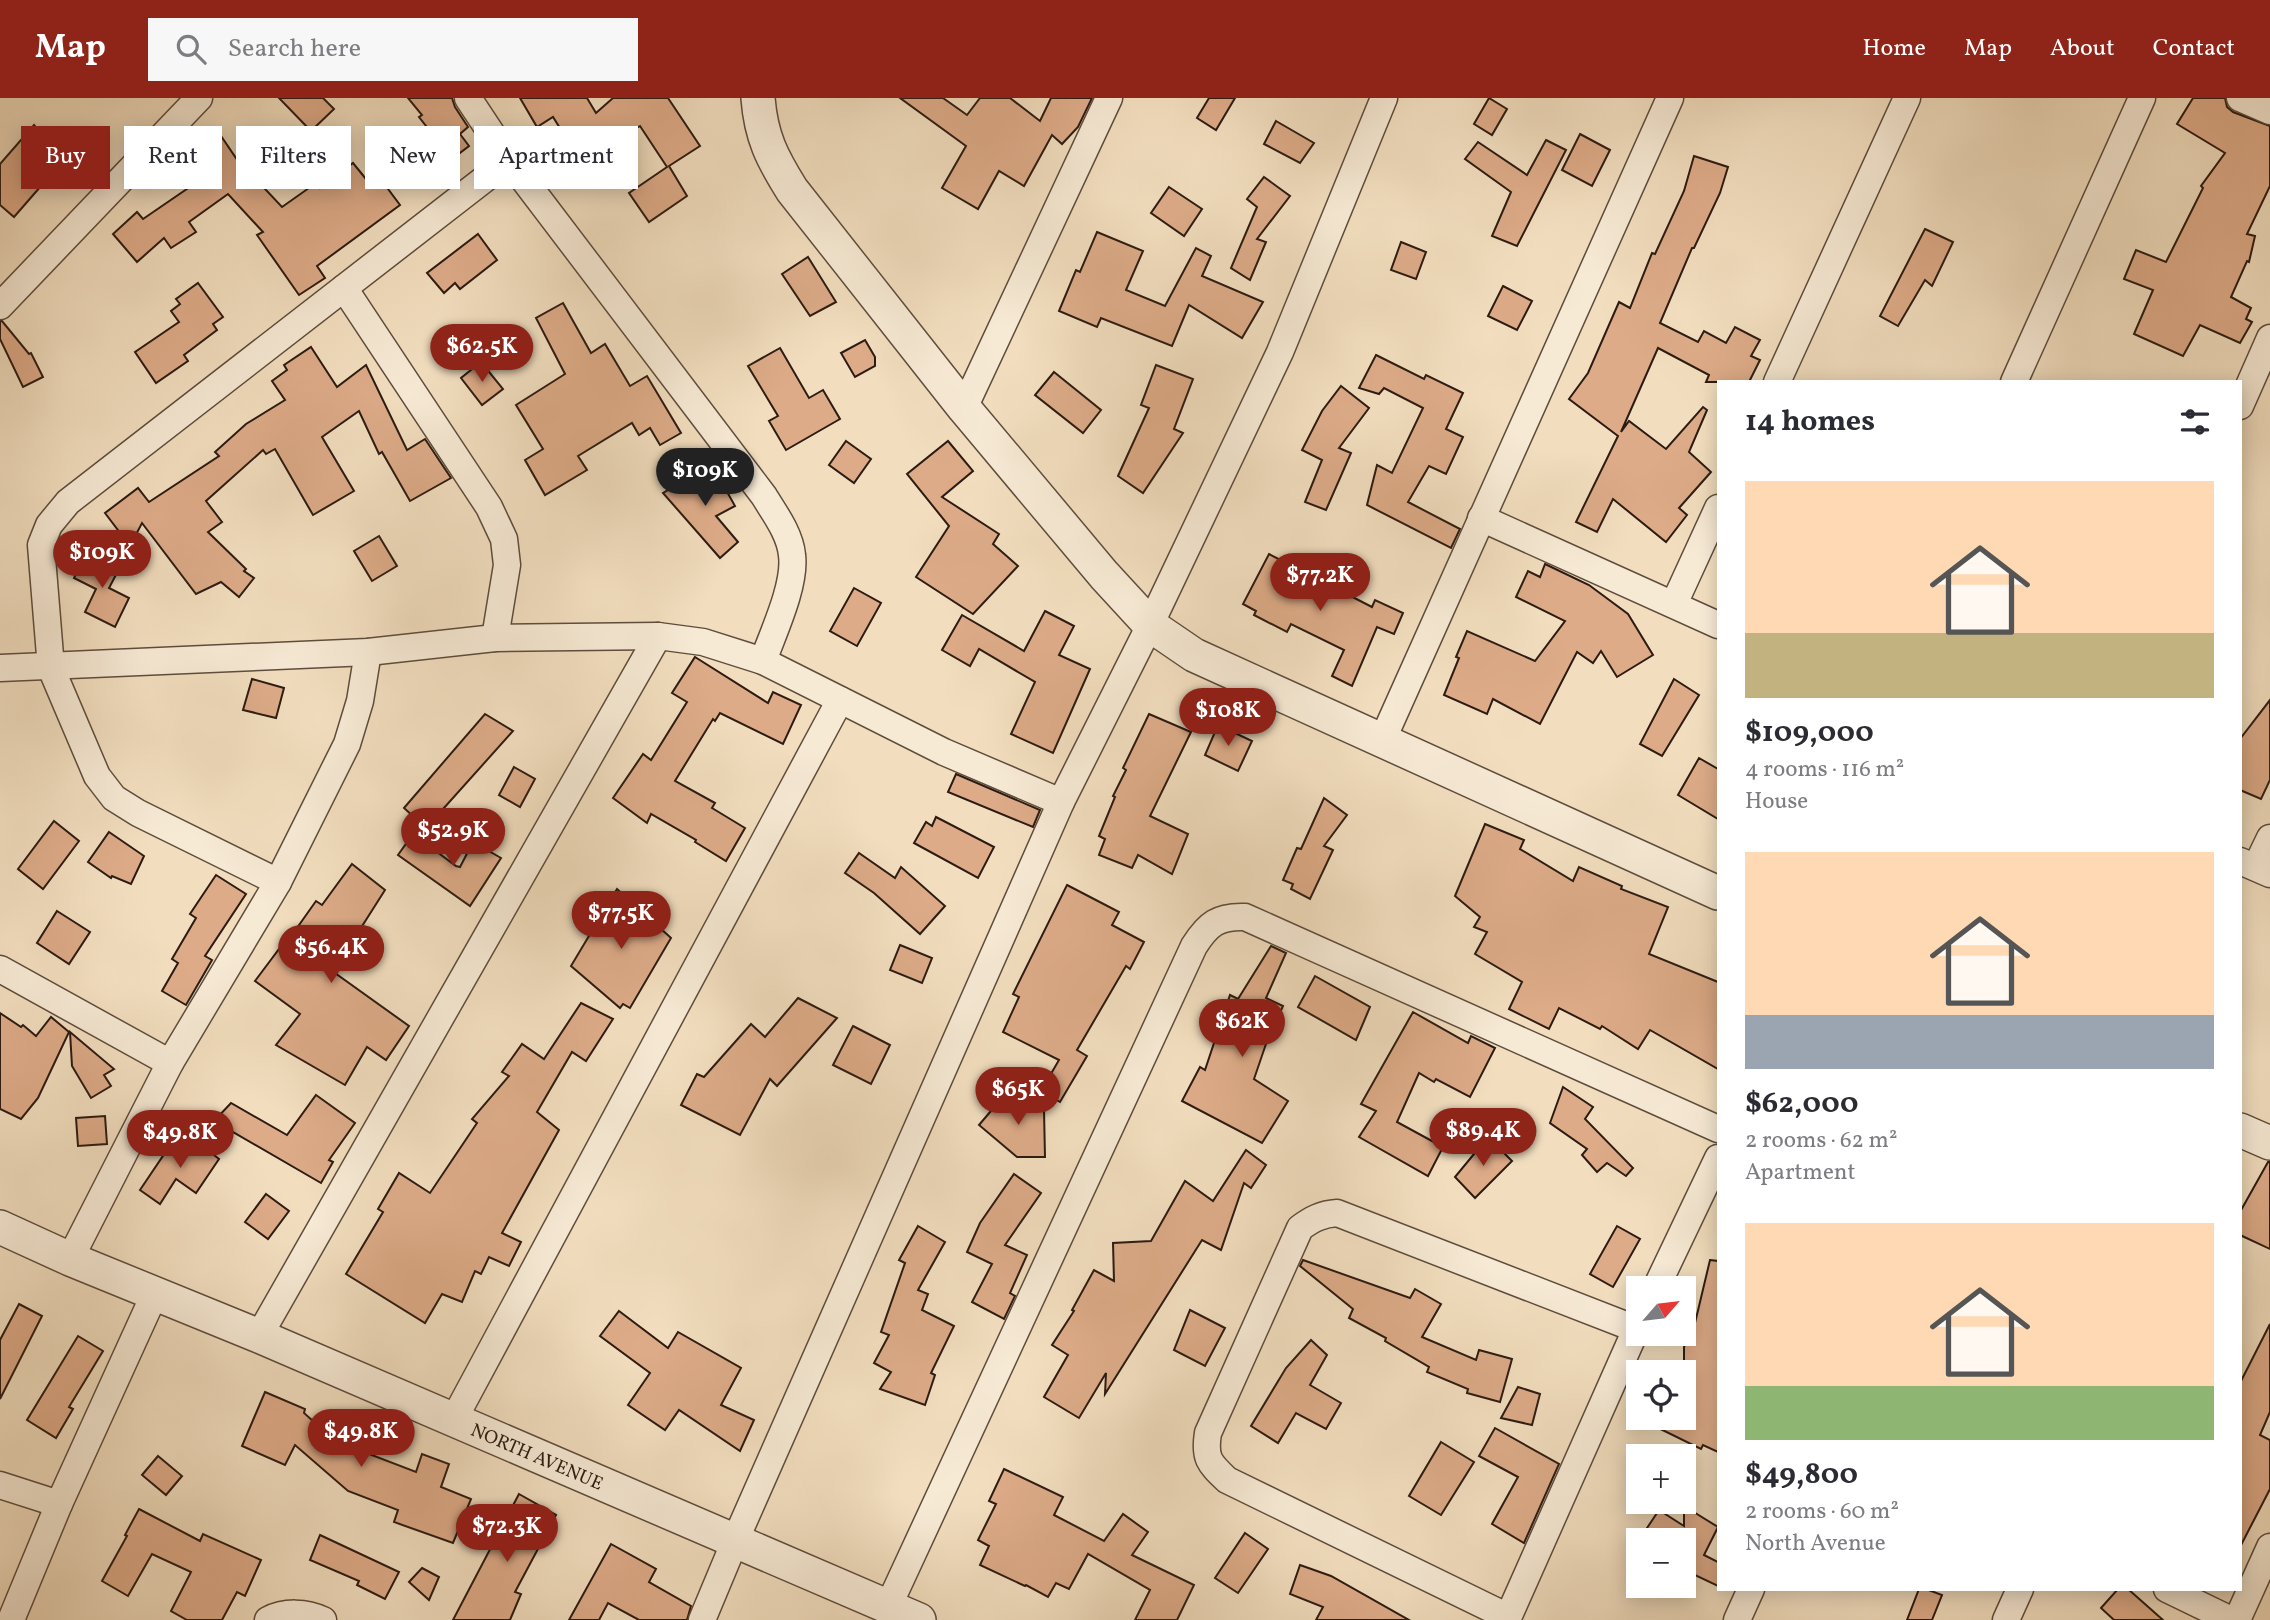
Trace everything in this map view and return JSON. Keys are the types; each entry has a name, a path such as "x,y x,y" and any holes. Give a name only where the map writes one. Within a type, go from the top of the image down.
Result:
{"street":[{"path":"0,306 199,98"},
{"path":"758,98 760,124 773,159 792,190 964,408 1104,575 1150,625 1194,655 1717,894"},
{"path":"964,408 1109,98"},
{"path":"702,1620 1060,802 1150,625 1280,352 1384,98"},
{"path":"1382,741 1670,98"},
{"path":"1778,380 1907,98"},
{"path":"2015,380 2141,98"},
{"path":"2240,98 2270,111"},
{"path":"472,100 488,126"},
{"path":"278,882 138,813 114,798 97,776 51,668 41,545 49,524 68,502 474,187"},
{"path":"531,189 764,496 783,528 792,555 791,582 763,662"},
{"path":"344,288 489,507 504,539 507,565 495,638"},
{"path":"2242,401 2270,338"},
{"path":"1674,604 1717,510"},
{"path":"1480,518 1717,625"},
{"path":"0,668 51,668 368,652 495,638 658,636 703,642 763,662 944,752 1060,802"},
{"path":"259,1336 658,636"},
{"path":"70,1259 170,1063 278,882 347,744 360,701 368,652"},
{"path":"453,1421 839,700"},
{"path":"2255,867 2270,838"},
{"path":"888,1607 1194,946 1212,923 1245,917 1717,1129"},
{"path":"0,969 170,1063"},
{"path":"2242,1131 2270,1143"},
{"path":"1662,1276 1717,1160"},
{"path":"1626,1323 1337,1213 1324,1214 1300,1228 1208,1433 1205,1450 1213,1467 1227,1480 1507,1618 1629,1346"},
{"name":"NORTH AVENUE","path":"0,1227 919,1620"},
{"path":"11,1620 59,1504 155,1293"},
{"path":"0,1485 59,1504"},
{"path":"2237,1620 2270,1547"},
{"path":"1737,1620 1750,1591"},
{"path":"2006,1620 2019,1591"},
{"path":"2171,1591 2231,1620"},
{"path":"268,1620 291,1614 311,1615 323,1620"}],"building":[{"path":"279,98 323,98 334,109 316,126 306,126"},
{"path":"408,98 452,98 468,127 460,134 460,126 426,126 419,117 422,115"},
{"path":"520,98 587,98 596,113 613,98 668,98 700,146 669,166 687,196 649,222 629,193 667,167 640,126 559,126 553,117 536,126"},
{"path":"900,98 943,98 967,115 980,98 1010,98 1040,121 1051,98 1092,98 1078,127 1062,144 1052,135 1024,186 999,171 978,209 942,188 966,146"},
{"path":"1209,98 1235,98 1216,130 1197,118"},
{"path":"1489,98 1507,109 1492,135 1474,124"},
{"path":"2193,98 2225,98 2227,107 2233,112 2270,126 2270,186 2247,234 2255,236 2249,262 2247,261 2231,297 2251,308 2246,319 2252,322 2240,343 2200,325 2183,356 2134,334 2153,290 2124,279 2136,250 2166,262 2203,188 2201,186 2225,153 2177,124"},
{"path":"1276,121 1314,143 1300,163 1264,144"},
{"path":"460,134 469,146 460,153"},
{"path":"1580,134 1610,150 1592,186 1562,170"},
{"path":"222,137 236,158 236,189 265,189 282,207 308,189 351,189 353,163 365,178 365,189 388,189 400,205 317,266 325,278 299,295 257,235 263,232 228,194 189,222 196,232 171,248 164,238 137,262 113,234 137,212 143,219 187,189 222,189"},
{"path":"21,140 21,189 38,189 14,217 0,205 0,164"},
{"path":"1546,140 1566,150 1517,246 1492,236 1511,192 1465,159 1478,142 1527,175"},
{"path":"1694,156 1728,167 1720,193 1692,248 1660,323 1698,342 1704,331 1726,343 1735,327 1760,340 1751,356 1760,360 1750,380 1706,382 1709,375 1658,348 1621,432 1629,421 1666,449 1703,407 1707,410 1689,452 1711,472 1679,508 1687,515 1666,542 1613,499 1597,532 1576,522 1618,436 1569,399 1588,373 1619,302 1630,308 1652,253 1655,254 1684,191"},
{"path":"1264,177 1290,196 1257,239 1266,242 1250,280 1231,268 1257,207 1247,199"},
{"path":"1169,187 1202,209 1184,236 1151,213"},
{"path":"1925,229 1953,242 1932,286 1925,280 1898,326 1880,316"},
{"path":"1097,232 1143,251 1126,290 1165,306 1196,248 1211,256 1202,276 1263,302 1242,338 1189,305 1172,346 1101,318 1097,327 1059,311 1076,270 1080,272"},
{"path":"478,234 497,260 460,289 455,283 444,293 427,273"},
{"path":"1401,242 1426,252 1416,279 1391,270"},
{"path":"808,257 836,302 810,316 782,274"},
{"path":"198,283 223,317 213,324 217,330 184,355 188,361 156,383 135,352 179,322 171,311 180,304 176,299"},
{"path":"1503,286 1532,301 1517,330 1488,316"},
{"path":"563,303 591,353 605,344 630,386 647,376 681,433 660,445 650,428 639,435 632,423 578,456 587,470 545,495 525,460 543,449 516,405 565,374 536,318"},
{"path":"0,321 29,354 31,353 43,377 23,387 0,339"},
{"path":"865,340 875,357 875,366 855,377 841,353"},
{"path":"311,347 337,387 366,365 407,450 425,439 451,478 410,501 382,452 379,454 359,411 322,437 354,491 313,515 275,449 266,454 263,450 206,501 222,522 208,532 246,569 244,571 254,578 239,597 221,582 196,594 142,523 130,546 105,513 138,488 149,502 219,456 215,452 246,424 285,400 272,381 287,370 284,365"},
{"path":"780,348 809,398 823,390 840,419 786,450 769,421 778,416 748,366"},
{"path":"1376,355 1424,379 1426,375 1463,393 1446,429 1463,437 1446,474 1429,466 1408,502 1460,529 1451,548 1367,505 1377,465 1392,473 1423,408 1384,388 1379,394 1359,388"},
{"path":"481,362 503,389 482,405 461,378"},
{"path":"1156,365 1193,379 1174,429 1183,433 1143,493 1118,476 1149,408 1141,405"},
{"path":"1054,372 1101,410 1083,433 1035,395"},
{"path":"1341,386 1369,408 1339,448 1351,453 1326,510 1305,502 1322,460 1302,450 1322,411"},
{"path":"846,441 871,459 854,483 829,465"},
{"path":"948,441 973,471 942,497 999,534 993,544 1018,566 973,614 916,577 949,526 907,474"},
{"path":"712,465 735,506 716,516 738,542 720,558 663,493"},
{"path":"379,536 397,566 372,581 354,551"},
{"path":"86,553 119,569 109,588 129,598 115,627 85,612 96,589 74,578"},
{"path":"1269,554 1372,607 1375,600 1403,613 1394,634 1377,627 1352,686 1332,676 1344,650 1291,624 1287,632 1254,615 1256,611 1243,604"},
{"path":"1545,564 1589,585 1628,614 1653,655 1617,677 1601,651 1593,663 1577,652 1540,724 1493,699 1487,714 1444,695 1467,631 1535,661 1565,621 1516,597 1528,571 1540,577"},
{"path":"854,588 881,603 857,646 830,631"},
{"path":"1045,611 1074,626 1059,655 1090,669 1053,753 1011,734 1035,682 979,649 970,666 942,650 962,615 1024,651"},
{"path":"695,657 768,703 773,692 801,705 783,744 720,713 715,721 713,719 675,781 715,803 712,808 745,828 726,861 651,814 647,823 613,798 643,754 651,760 687,702 672,693"},
{"path":"252,679 284,688 276,718 243,710"},
{"path":"1674,679 1699,695 1662,756 1640,744"},
{"path":"2270,700 2270,780 2261,799 2242,791 2242,736"},
{"path":"485,714 513,731 426,828 404,808"},
{"path":"1149,714 1191,732 1150,816 1188,834 1172,874 1138,855 1132,868 1099,855 1105,839 1099,836 1115,797 1113,796"},
{"path":"1218,725 1252,741 1238,771 1205,755"},
{"path":"1699,758 1717,768 1717,818 1678,795"},
{"path":"514,767 535,779 520,807 499,795"},
{"path":"956,774 1040,810 1033,827 948,792"},
{"path":"1324,798 1347,815 1324,846 1333,850 1310,899 1291,889 1293,884 1283,880 1297,848 1301,849"},
{"path":"936,817 994,847 978,878 914,843 926,822 932,826"},
{"path":"54,821 79,841 43,889 18,869"},
{"path":"1485,824 1524,840 1520,849 1573,881 1579,867 1622,886 1621,889 1668,907 1649,954 1717,982 1717,1068 1650,1030 1638,1049 1602,1026 1600,1029 1559,1008 1549,1029 1509,1009 1522,982 1475,954 1487,932 1474,927 1480,917 1455,896"},
{"path":"109,832 144,856 131,884 112,876 111,878 88,862"},
{"path":"413,834 456,866 460,867 473,842 501,858 470,906 398,855"},
{"path":"859,853 895,878 901,867 945,906 920,934 874,893 845,873"},
{"path":"352,864 385,890 359,931 362,933 335,973 409,1026 386,1060 367,1047 345,1085 276,1045 300,1014 255,981 316,901 322,905"},
{"path":"216,875 246,894 205,956 212,960 186,1005 162,991 178,963 172,959 196,918 190,914"},
{"path":"1067,885 1119,912 1112,925 1144,942 1130,969 1126,966 1077,1050 1087,1056 1060,1102 1041,1091 1059,1060 1003,1032 1019,997 1013,994"},
{"path":"617,889 671,938 630,1008 623,1004 620,1008 571,966"},
{"path":"57,911 90,932 69,964 37,943"},
{"path":"900,945 932,958 922,983 890,970"},
{"path":"1271,946 1286,953 1266,998 1283,1006 1254,1079 1288,1101 1262,1143 1182,1101 1200,1067 1205,1070 1230,995 1238,999"},
{"path":"1315,976 1370,1007 1356,1040 1298,1007"},
{"path":"798,998 837,1018 777,1086 770,1079 740,1135 681,1105 697,1074 704,1077 751,1024 765,1037"},
{"path":"581,1003 613,1019 586,1061 572,1052 537,1112 559,1130 502,1233 521,1242 509,1266 489,1257 481,1274 475,1271 462,1302 442,1294 425,1323 346,1274 383,1212 378,1209 399,1173 430,1193 477,1123 472,1119 509,1076 502,1072 522,1044 544,1059"},
{"path":"1413,1012 1468,1043 1471,1036 1495,1048 1470,1097 1419,1073 1397,1122 1443,1147 1428,1176 1359,1137 1376,1111 1361,1104"},
{"path":"0,1013 21,1027 23,1025 36,1036 51,1017 69,1032 38,1098 21,1119 0,1109"},
{"path":"853,1026 890,1045 871,1084 833,1065"},
{"path":"70,1032 114,1069 104,1075 111,1086 91,1098 72,1066"},
{"path":"1563,1087 1593,1107 1585,1119 1633,1168 1626,1176 1607,1163 1597,1172 1582,1155 1587,1149 1550,1123"},
{"path":"1011,1090 1044,1110 1045,1157 1017,1157 979,1125 996,1105 1000,1109"},
{"path":"316,1095 355,1123 329,1160 333,1162 321,1183 214,1121 231,1103 287,1135"},
{"path":"105,1116 107,1144 78,1146 76,1118"},
{"path":"1488,1137 1512,1161 1475,1198 1455,1177"},
{"path":"195,1140 219,1159 196,1193 176,1179 160,1204 140,1190 171,1144 183,1152"},
{"path":"1246,1150 1266,1165 1251,1188 1244,1183 1221,1250 1202,1240 1105,1394 1106,1373 1079,1418 1044,1397 1068,1355 1052,1345 1074,1311 1072,1310 1094,1270 1114,1281 1113,1243 1151,1241 1185,1181 1213,1201"},
{"path":"2270,1162 2270,1249 2242,1236 2242,1208"},
{"path":"1014,1174 1041,1193 1005,1245 1027,1255 1010,1293 1015,1296 1004,1319 972,1302 992,1264 967,1252 980,1223"},
{"path":"266,1194 289,1211 268,1239 245,1222"},
{"path":"918,1226 945,1242 918,1290 928,1294 922,1310 954,1326 931,1373 935,1375 925,1405 880,1389 891,1372 874,1363 889,1335 881,1332 905,1263 899,1260"},
{"path":"1617,1226 1640,1239 1613,1287 1590,1274"},
{"path":"1303,1260 1410,1298 1415,1289 1441,1304 1422,1337 1476,1360 1479,1350 1512,1359 1500,1402 1467,1393 1468,1389 1427,1372 1429,1367 1385,1341 1386,1338 1349,1318 1353,1309 1300,1266"},
{"path":"1710,1260 1717,1261 1717,1452 1703,1445 1701,1449 1696,1444 1662,1430 1696,1430 1696,1360 1684,1360 1684,1347 1696,1346 1696,1319"},
{"path":"19,1304 42,1316 0,1399 0,1340"},
{"path":"1190,1310 1225,1328 1205,1366 1174,1350"},
{"path":"619,1311 668,1348 678,1332 741,1368 721,1405 754,1420 740,1451 679,1410 665,1430 628,1405 650,1373 600,1336"},
{"path":"2270,1324 2270,1412 2260,1435 2270,1440 2270,1489 2242,1543 2242,1379"},
{"path":"78,1336 103,1351 69,1407 73,1409 56,1438 27,1420"},
{"path":"1311,1340 1327,1355 1310,1385 1341,1403 1326,1429 1296,1413 1278,1443 1251,1426 1286,1368"},
{"path":"1518,1387 1540,1394 1532,1425 1501,1418"},
{"path":"265,1392 305,1409 304,1413 335,1441 416,1472 422,1454 449,1464 441,1487 471,1499 453,1543 394,1522 398,1510 348,1491 295,1445 285,1465 242,1446"},
{"path":"1495,1428 1559,1464 1524,1543 1492,1524 1518,1477 1479,1456"},
{"path":"1441,1442 1474,1462 1441,1515 1409,1496"},
{"path":"158,1456 182,1476 166,1495 142,1475"},
{"path":"1004,1469 1063,1497 1054,1515 1104,1541 1123,1514 1148,1532 1132,1555 1194,1585 1177,1620 1135,1620 1150,1590 1088,1554 1069,1589 1056,1583 1048,1597 980,1565 989,1546 978,1540 996,1504 989,1501"},
{"path":"519,1494 556,1515 515,1592 521,1594 510,1620 453,1620"},
{"path":"139,1509 200,1541 203,1534 261,1560 245,1596 237,1592 222,1620 187,1620 171,1611 191,1572 152,1554 128,1596 102,1581"},
{"path":"1696,1513 1717,1526 1704,1555 1717,1562 1717,1586 1696,1575 1696,1528 1647,1528 1656,1514 1665,1514 1684,1526 1684,1514"},
{"path":"1245,1533 1268,1549 1238,1593 1215,1578"},
{"path":"320,1535 399,1572 385,1599 357,1585 359,1581 310,1560"},
{"path":"611,1544 656,1569 649,1582 691,1606 687,1620 639,1620 608,1603 599,1620 569,1620"},
{"path":"1300,1565 1331,1576 1409,1620 1316,1620 1323,1607 1290,1594"},
{"path":"422,1568 439,1577 429,1600 409,1582"},
{"path":"1918,1591 1931,1591 1942,1595 1932,1620 1907,1620"},
{"path":"2116,1591 2130,1591 2163,1620 2114,1620 2101,1608"}]}
